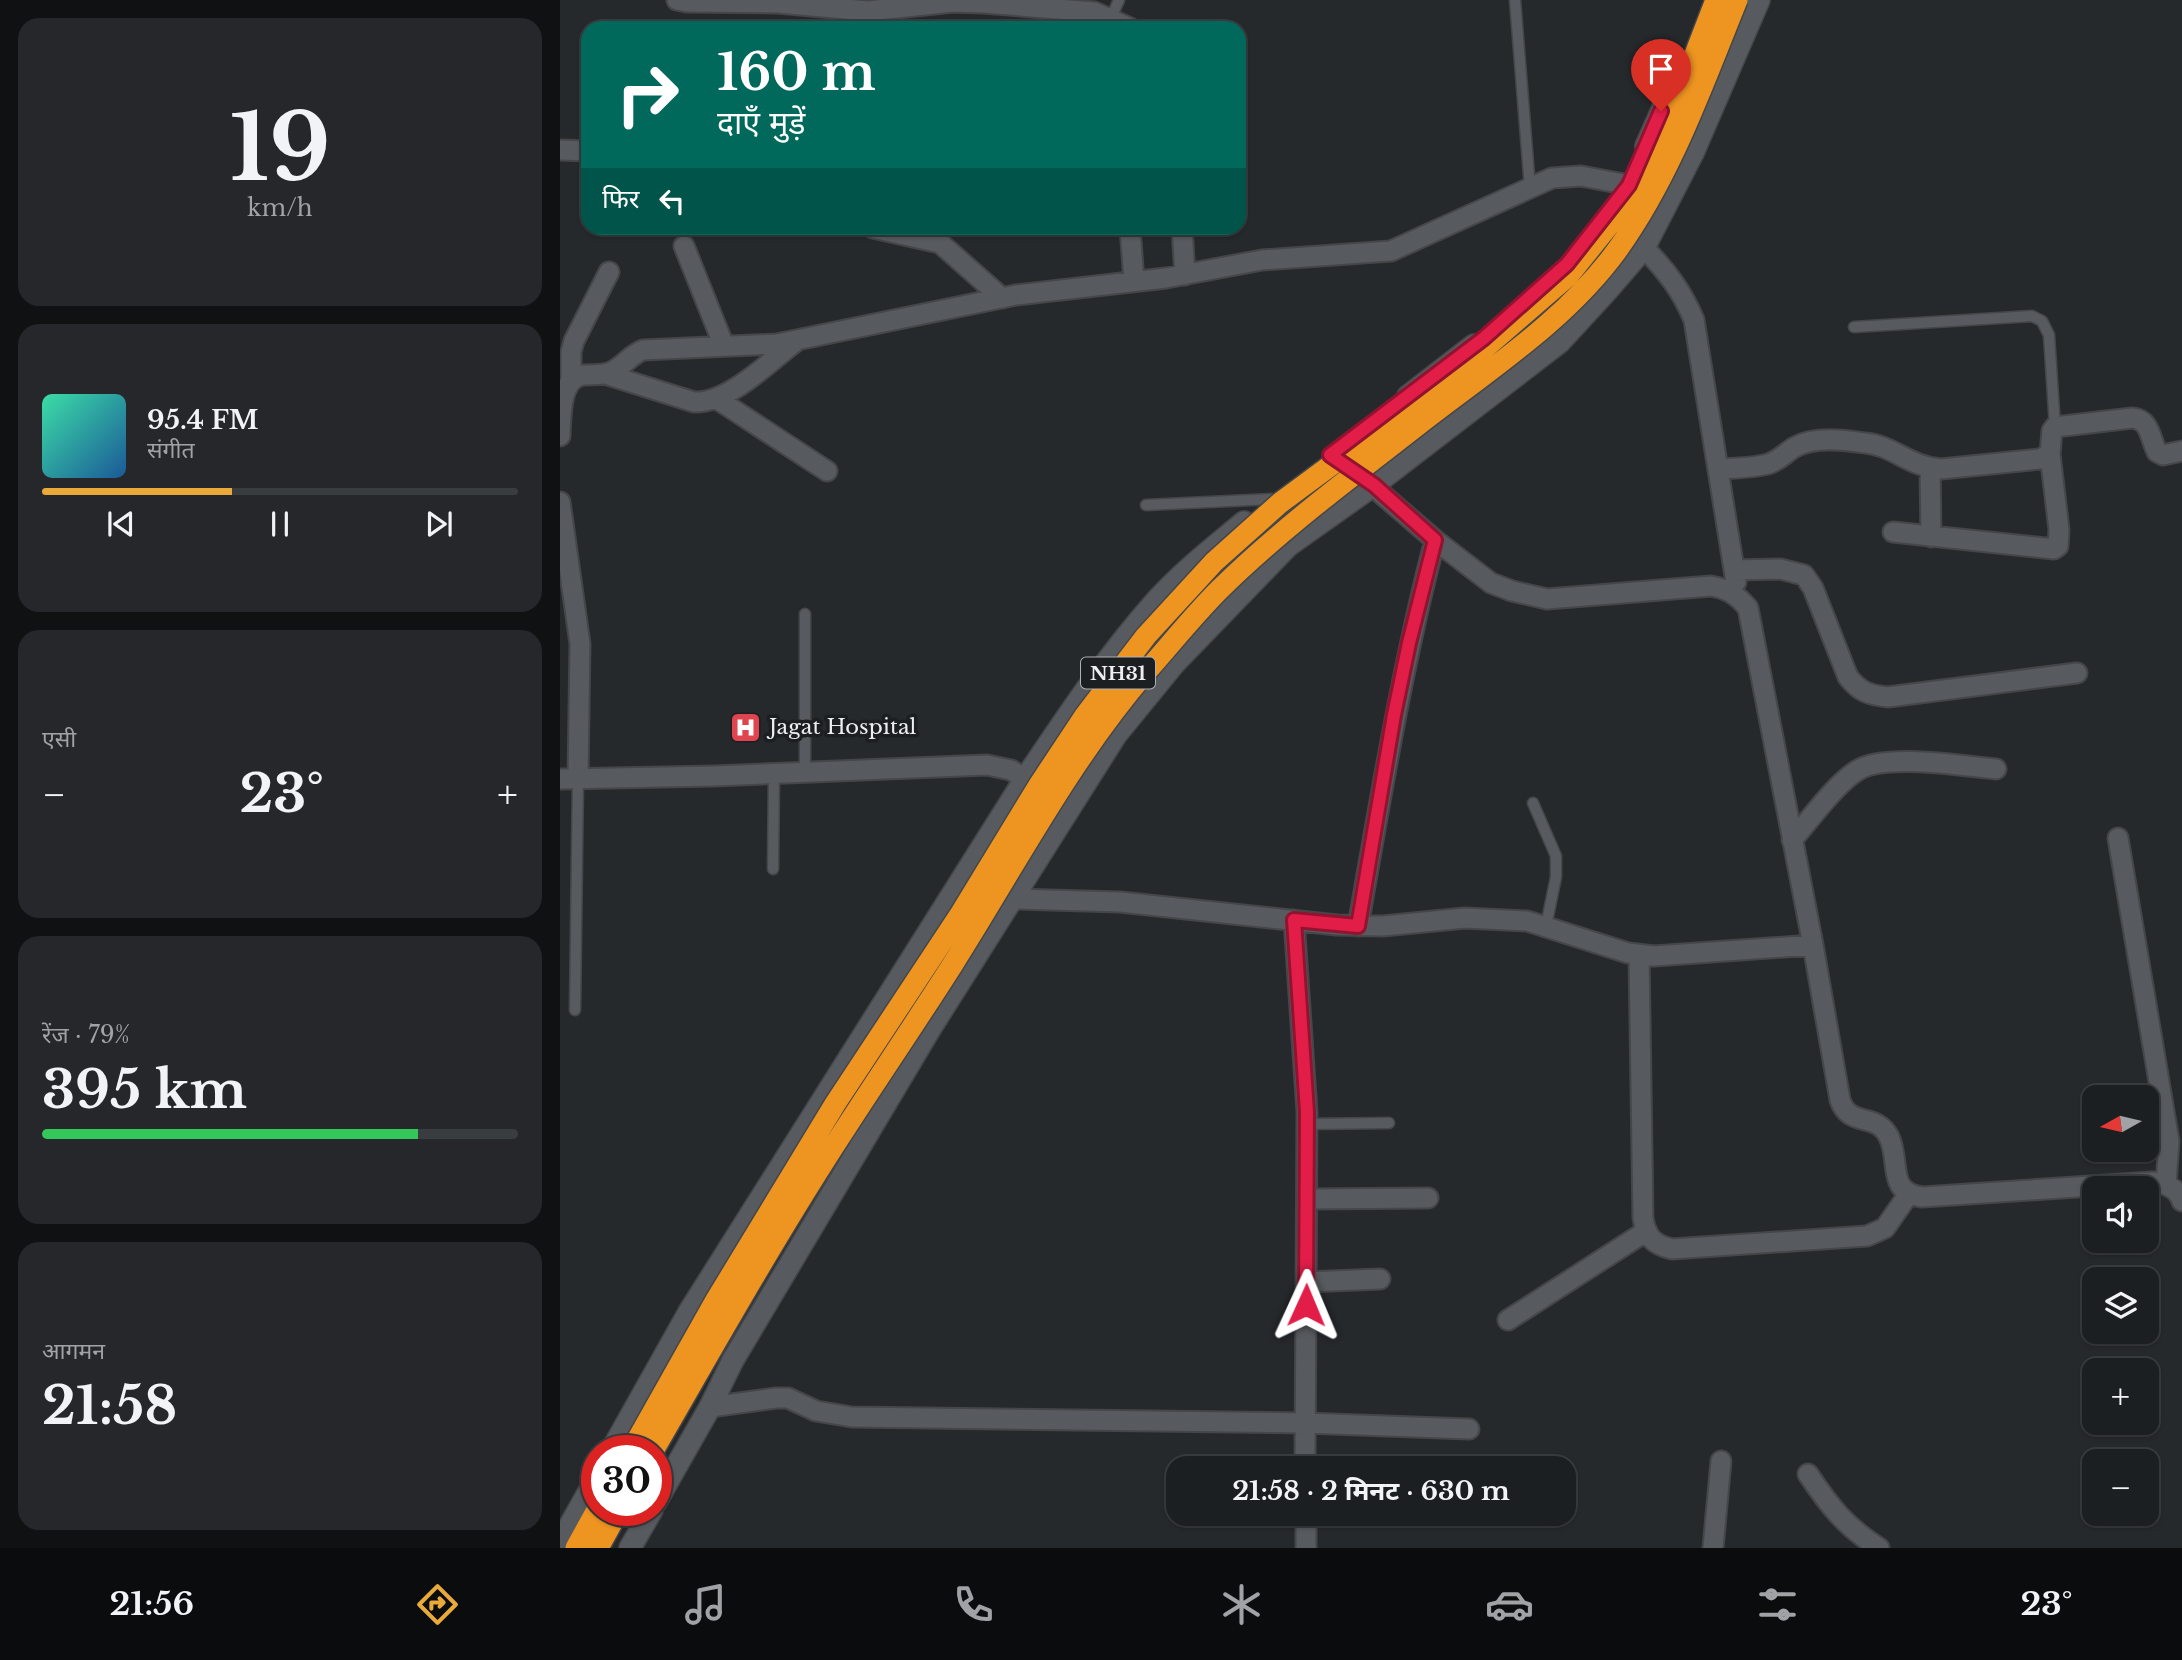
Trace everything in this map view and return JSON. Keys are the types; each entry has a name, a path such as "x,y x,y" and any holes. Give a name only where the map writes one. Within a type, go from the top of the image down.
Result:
{"highway":[{"name":"NH31","path":"640,1435 716,1300 835,1104 961,913 1084,717 1146,636 1214,562 1280,503 1457,372 1568,276 1634,194 1672,114 1716,0"},
{"name":"NH31","path":"662,1435 845,1128 897,1054 1056,797 1107,721 1215,594 1245,565 1290,525 1530,338 1577,297 1616,251 1647,205 1699,96 1737,0"},
{"path":"576,1548 588,1526"},
{"path":"598,1548 610,1526"}],"street":[{"path":"677,0 778,1 868,11 953,2 1059,12 1094,12 1117,21"},
{"path":"620,1435 689,1312 1025,779 1114,652 1157,600 1199,560 1272,499 1484,338 1567,264 1629,185 1707,0"},
{"path":"672,1474 733,1360 930,1029 1116,736 1174,664 1288,546 1374,485 1560,342 1644,248 1693,153 1759,0"},
{"path":"560,150 581,151"},
{"path":"605,374 614,370 631,354 643,350 796,342 1002,298 1175,276 1262,260 1391,251 1552,178 1581,176 1629,185"},
{"path":"938,235 949,249 1002,298"},
{"path":"1131,235 1137,281"},
{"path":"1175,276 1181,235"},
{"path":"684,246 724,346"},
{"path":"1644,248 1676,283 1694,320 1738,597"},
{"path":"560,436 561,400 564,388 571,378 571,352 574,341 610,272"},
{"path":"571,378 605,374 704,403 717,399 796,342"},
{"path":"717,399 827,471"},
{"path":"1893,532 2047,550 2058,546 2059,530 2050,454 2052,430 2055,427 2139,418 2144,422 2157,452 2163,455 2182,451"},
{"path":"1719,469 1766,464 1776,461 1797,446 1819,441 1874,444 1921,467 1941,469 2040,459 2050,454"},
{"path":"1330,455 1374,485 1435,540 1491,583 1530,597 1547,599 1711,586 1726,589 1748,608 1844,1111 1852,1117 1868,1120 1882,1127 1889,1138 1900,1187 1908,1195 1922,1197 2153,1182 2166,1184 2179,1193 2182,1201"},
{"path":"1930,468 1931,537"},
{"path":"560,502 580,644 569,779 987,765 1011,770 1025,779"},
{"path":"1358,926 1394,715 1435,540"},
{"path":"1735,570 1780,569 1804,575 1813,588 1849,677 1858,689 1868,695 1888,697 2077,673"},
{"path":"1792,841 1845,779 1867,765 1893,761 1996,769"},
{"path":"2119,838 2169,1141 2166,1184"},
{"path":"1012,899 1120,902 1358,926 1484,918 1527,921 1639,955 1654,956 1813,945"},
{"path":"1294,920 1307,1124 1305,1456"},
{"path":"1639,955 1643,1218 1645,1232 1653,1241 1661,1247 1672,1249 1867,1236 1885,1228 1908,1195"},
{"path":"1307,1199 1428,1198"},
{"path":"1508,1320 1645,1232"},
{"path":"1306,1282 1380,1279"},
{"path":"710,1407 788,1398 827,1413 852,1417 1304,1423 1469,1429"},
{"path":"1713,1548 1721,1461"},
{"path":"1808,1474 1832,1509 1854,1532 1879,1548"},
{"path":"560,1543 581,1506"},
{"path":"630,1548 643,1526"},
{"path":"1306,1526 1306,1548"}],"lane":[{"path":"1111,18 1119,0"},
{"path":"1514,0 1530,188"},
{"path":"1854,327 2032,316 2042,321 2049,335 2055,427"},
{"path":"1146,505 1272,499"},
{"path":"805,614 805,772"},
{"path":"773,869 775,774"},
{"path":"569,779 575,1010"},
{"path":"1532,803 1556,856 1556,877 1546,926"},
{"path":"1307,1124 1389,1123"}],"place":[{"name":"Jagat Hospital","path":"746,727"}],"route":[{"path":"1306,1305 1307,1112 1294,920 1358,926 1394,715 1435,540 1374,485 1330,455 1484,338 1567,264 1629,185 1661,111"}]}
